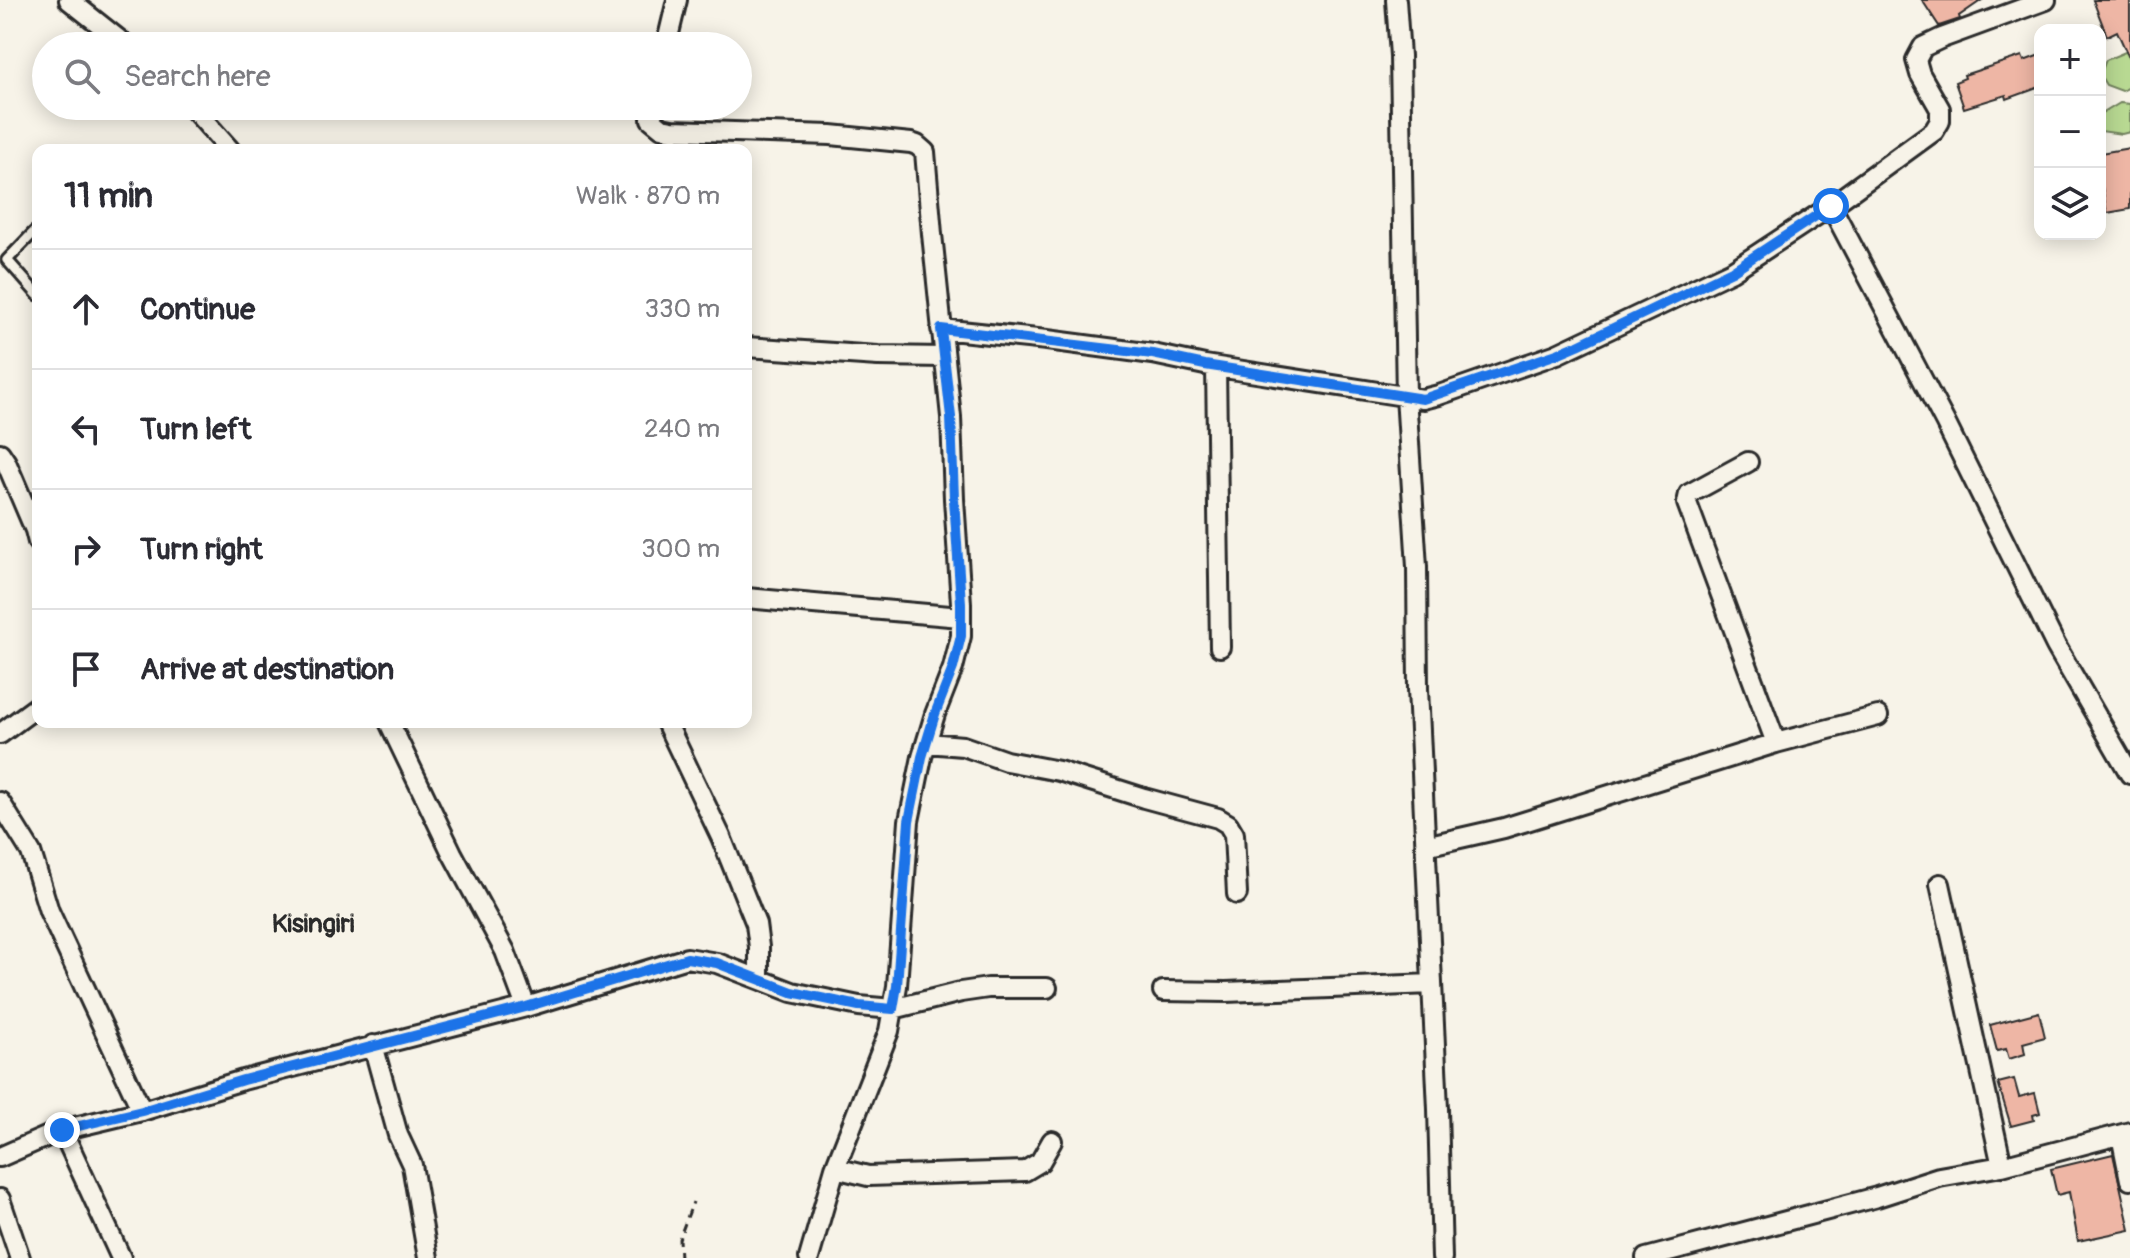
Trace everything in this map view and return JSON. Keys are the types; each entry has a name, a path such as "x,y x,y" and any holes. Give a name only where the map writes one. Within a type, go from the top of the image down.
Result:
{"street":[{"path":"69,0 109,32"},
{"path":"669,32 677,0"},
{"path":"1396,0 1400,56 1406,396 1417,567 1418,689 1442,1258"},
{"path":"941,329 1153,354 1216,367 1423,399 1439,395 1578,345 1732,271 1831,206 1934,131 1940,121 1940,109 1920,74 1916,60 1923,47 2046,0"},
{"path":"203,120 225,144"},
{"path":"652,120 662,128 672,130 831,135 911,143 925,152 951,417 961,636 953,668 935,714 909,821 897,986 889,1031 835,1168 809,1258"},
{"path":"1831,206 1945,422 2056,646 2130,774"},
{"path":"752,347 944,357"},
{"path":"1216,367 1220,647"},
{"path":"0,453 32,508"},
{"path":"1748,462 1689,494 1687,503 1776,743"},
{"path":"752,599 961,617"},
{"path":"0,734 32,710"},
{"path":"1425,846 1504,828 1776,743 1878,716"},
{"path":"392,728 452,853 505,951 526,1007"},
{"path":"669,728 721,837 756,924 759,979"},
{"path":"927,743 963,746 1006,761 1059,771 1218,818 1228,824 1234,834 1237,894"},
{"path":"0,802 31,852 49,911 142,1111"},
{"path":"1940,884 2002,1166"},
{"path":"0,1157 62,1130 142,1111 373,1045 526,1007 687,958 717,963 792,992 859,1006 893,1009 988,988 1047,988"},
{"path":"1163,991 1226,992 1432,984"},
{"path":"373,1045 398,1135 412,1165 428,1258"},
{"path":"62,1130 121,1258"},
{"path":"1646,1258 1877,1197 1939,1177 2002,1166 2125,1134 2130,1180"},
{"path":"835,1168 868,1176 1025,1171 1040,1162 1052,1141"},
{"path":"0,1199 20,1258"}],"lane":[{"path":"32,234 7,260 32,288"}],"path":[{"path":"680,1258 679,1239 693,1202"}],"green space":[{"path":"2130,53 2130,87 2122,91 2106,85 2106,60"},
{"path":"2120,103 2130,104 2130,132 2106,132 2106,111"}],"building":[{"path":"1922,0 1982,0 1959,16 1960,19 1939,26"},
{"path":"2093,0 2130,0 2130,60 2117,31 2107,36 2106,24 2102,24"},
{"path":"2022,56 2024,61 2034,57 2034,89 2007,99 2006,95 1964,108 1955,82 1965,78 1964,75"},
{"path":"2130,148 2130,209 2107,213 2106,152"},
{"path":"2039,1012 2045,1037 2023,1043 2025,1054 2009,1059 2006,1049 1997,1051 1990,1025"},
{"path":"2014,1079 2019,1097 2035,1093 2040,1113 2033,1115 2034,1120 2011,1126 1998,1083"},
{"path":"2113,1154 2130,1230 2078,1241 2069,1192 2057,1195 2051,1169"}],"district":[{"name":"Kisingiri","path":"313,924"}],"route":[{"path":"62,1130 142,1111 373,1045 526,1007 692,957 717,963 792,992 859,1006 893,1009 909,821 922,757 961,636 951,417 941,329 1153,354 1423,399 1578,345 1732,271 1831,206"}]}
